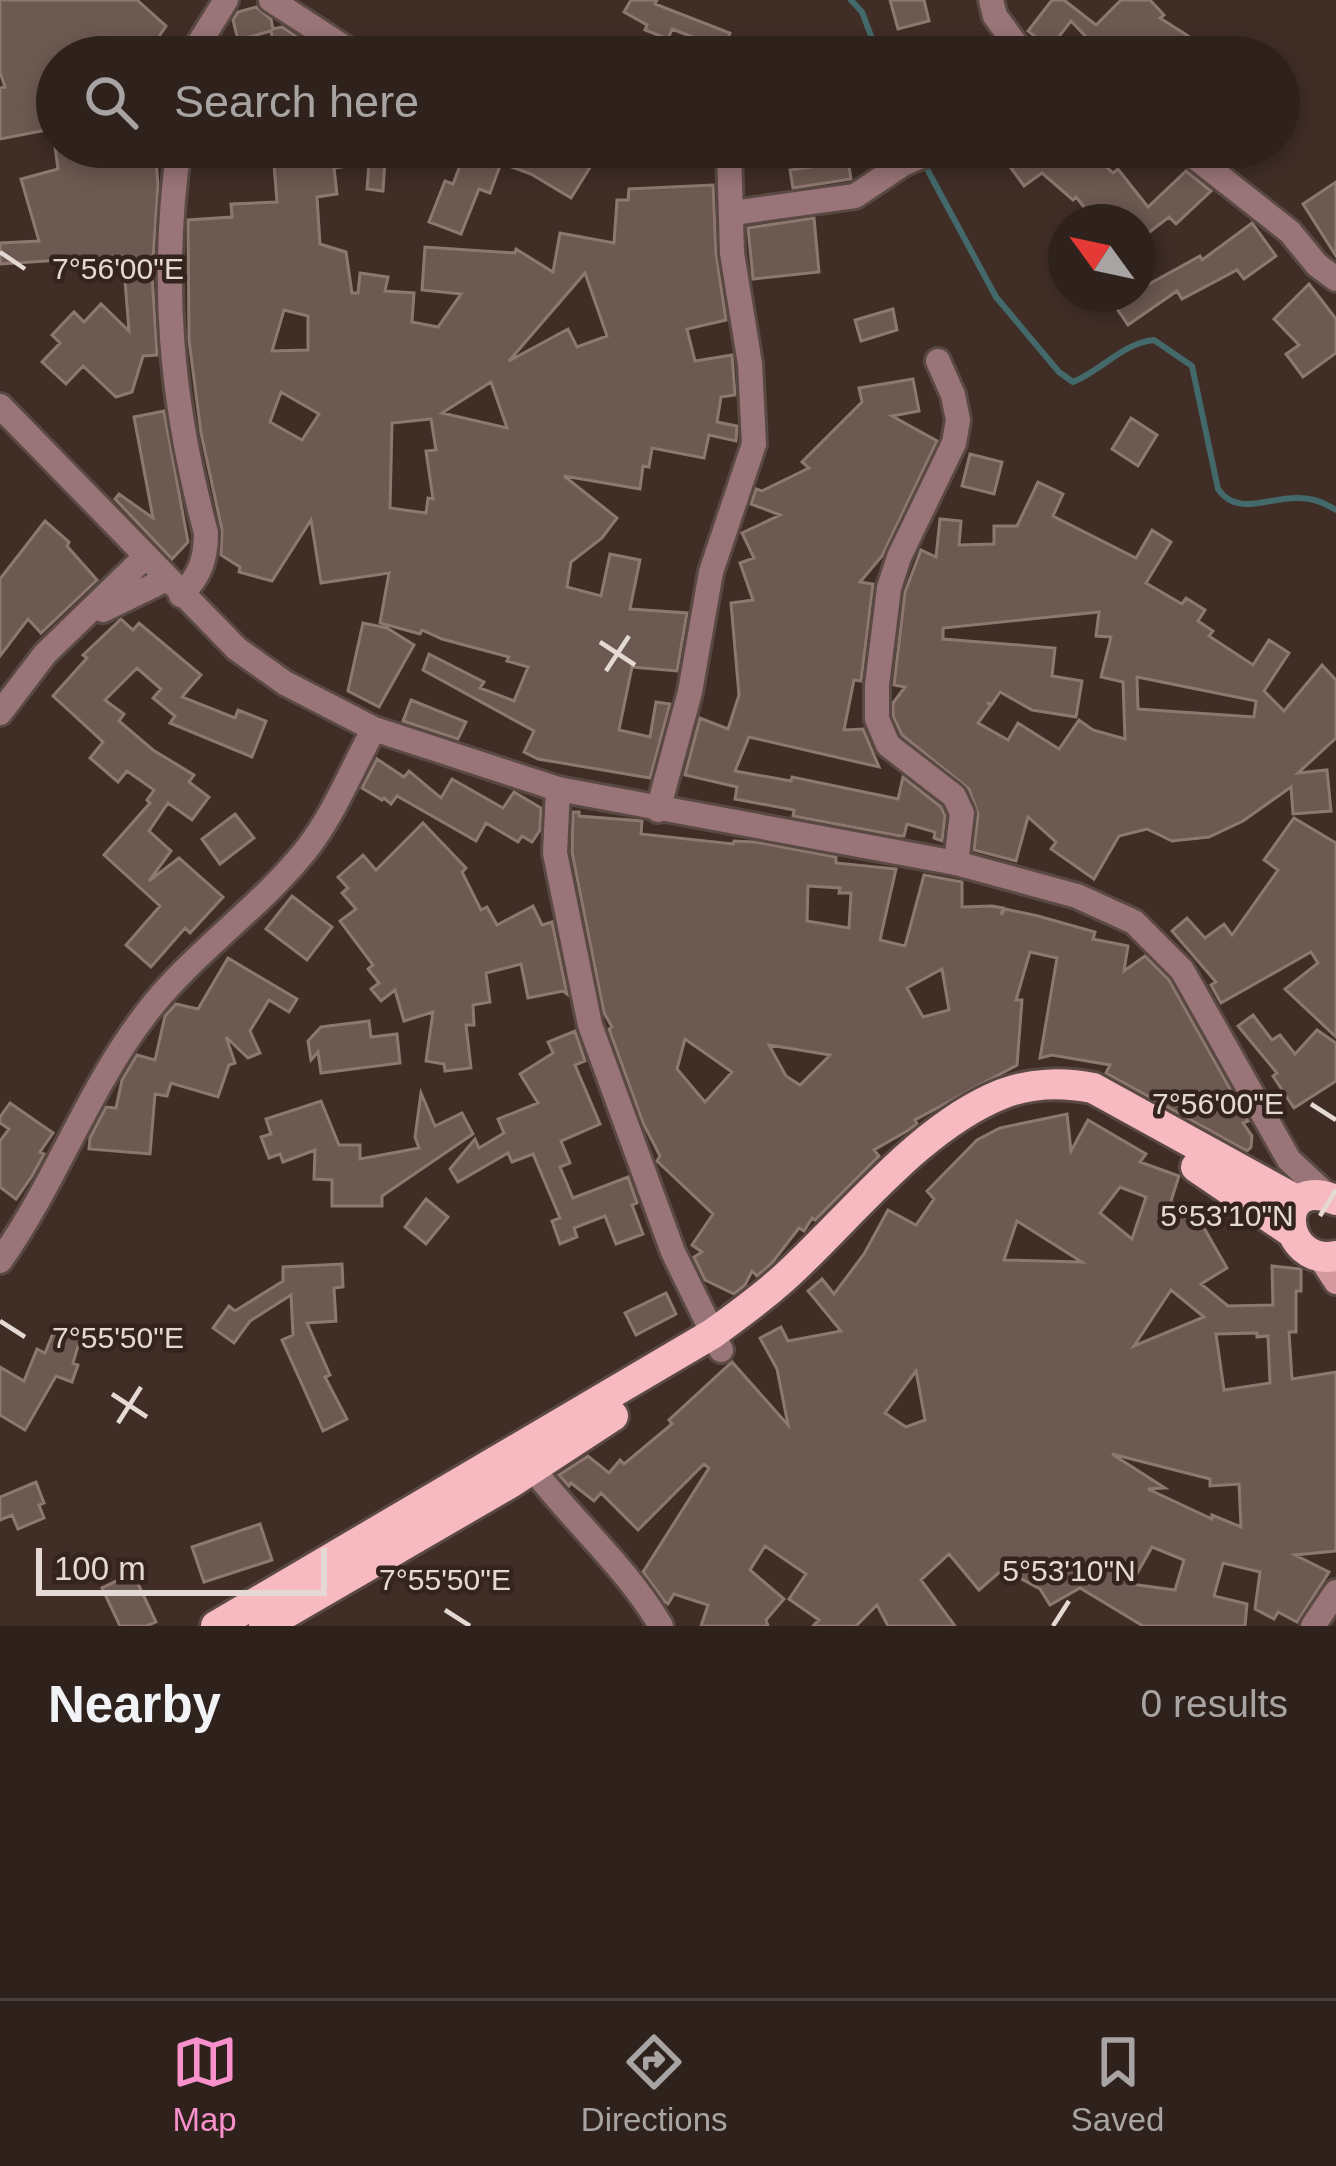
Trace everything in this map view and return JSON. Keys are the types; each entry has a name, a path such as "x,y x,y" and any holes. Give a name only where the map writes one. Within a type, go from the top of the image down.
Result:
{"main road":[{"path":"216,1626 717,1342 916,1152 952,1123 1004,1093 1072,1084 1093,1088 1133,1107 1248,1175 1294,1216 1299,1244 1330,1265"},
{"path":"263,1626 532,1468 788,1294 918,1167 990,1119 1036,1105 1070,1101 1094,1106 1294,1216"},
{"path":"1294,1216 1316,1194 1333,1199"}],"street":[{"path":"206,36 226,0"},
{"path":"272,0 327,36"},
{"path":"991,0 995,16 1010,36"},
{"path":"85,619 198,578 206,549 176,408 169,317 177,168"},
{"path":"658,810 691,692 711,572 754,444 750,364 732,253 730,168"},
{"path":"733,213 856,196 897,168"},
{"path":"1209,168 1290,232 1317,265 1336,279"},
{"path":"938,361 953,394 958,420 954,443 889,588 877,685 878,719 888,745 954,796 962,814 956,863"},
{"path":"1,410 238,649 284,683 374,729 558,789 956,863 1077,896 1134,922 1156,941 1195,990 1289,1160 1333,1199"},
{"path":"0,713 45,654 144,558"},
{"path":"0,1261 25,1226 89,1100 145,1015 196,956 310,846 374,729"},
{"path":"558,789 555,853 590,1025 673,1252 717,1342"},
{"path":"1248,1175 1266,1164 1269,1128"},
{"path":"1289,1160 1294,1216"},
{"path":"532,1468 643,1595 661,1626"},
{"path":"1313,1626 1336,1592"}],"building":[{"path":"0,0 137,0 166,26 160,36 36,36 36,132 0,139 0,88 5,87 0,72"},
{"path":"631,0 657,0 655,4 730,33 690,36 672,29 669,36 660,36 624,12"},
{"path":"890,0 924,0 929,21 898,29"},
{"path":"1052,0 1064,0 1096,25 1121,0 1150,0 1164,15 1160,18 1188,36 1085,36 1071,21 1059,36 1034,36 1028,31"},
{"path":"256,7 271,19 273,29 282,27 296,36 272,36 271,31 237,36 233,20 238,12"},
{"path":"157,168 152,274 157,355 143,356 132,392 116,397 83,366 66,384 42,362 60,343 52,335 74,312 84,322 101,304 129,331 123,256 0,264 0,243 39,241 21,179 58,169"},
{"path":"274,168 334,168 337,194 317,197 320,244 346,252 352,293 358,293 360,273 388,277 385,291 414,293 412,322 438,327 461,294 422,290 425,247 515,253 516,249 553,272 560,233 614,243 617,200 628,200 629,189 713,185 726,320 687,329 695,361 732,355 735,395 721,397 717,422 737,426 736,441 709,435 704,458 652,448 640,489 564,476 617,518 602,538 571,562 567,587 601,596 610,554 640,560 630,609 687,613 677,671 632,667 619,730 650,737 656,702 670,704 650,778 538,759 524,752 534,731 423,670 429,654 484,682 480,688 514,701 528,667 422,630 420,634 380,623 389,573 321,583 311,520 272,581 239,572 240,567 221,555 222,530 201,433 189,340 188,220 232,217 231,204 277,202","holes":["585,273 607,336 577,347 568,329 509,361","284,310 308,316 308,350 272,351","491,382 507,428 442,413","281,392 319,414 302,440 270,422","431,419 436,450 426,451 433,499 428,498 426,513 390,508 392,423"]},
{"path":"369,168 384,168 383,191 367,189"},
{"path":"459,168 499,168 490,193 479,189 461,234 429,222 445,181 453,184"},
{"path":"515,168 590,168 571,198"},
{"path":"849,168 851,179 793,188 790,170"},
{"path":"1011,168 1107,168 1113,173 1118,169 1146,204 1082,204 1042,173 1024,186"},
{"path":"1186,171 1211,191 1176,224 1169,217 1156,227 1156,204 1151,204"},
{"path":"1336,182 1336,256 1303,204"},
{"path":"814,218 819,272 753,279 748,228"},
{"path":"1252,223 1276,256 1244,279 1237,270 1182,299 1177,291 1156,306 1156,280 1200,256 1202,260"},
{"path":"1309,284 1336,319 1336,353 1303,377 1286,354 1299,345 1274,319"},
{"path":"893,309 897,330 861,341 855,320"},
{"path":"1119,312 1147,312 1128,325"},
{"path":"913,379 919,411 892,416 937,441 882,556 860,582 873,584 861,681 854,680 844,730 863,729 879,767 749,737 735,771 791,781 792,777 898,799 903,777 941,807 945,816 942,841 934,838 935,832 907,824 900,836 793,816 794,810 735,799 737,787 685,775 700,718 728,729 739,695 731,603 753,600 740,563 754,558 742,533 780,515 751,504 756,489 762,491 809,468 802,462 862,402 859,388"},
{"path":"164,411 188,542 172,559 115,499 119,494 153,518 134,417"},
{"path":"1131,418 1157,435 1138,466 1112,449"},
{"path":"970,454 1002,462 994,494 962,486"},
{"path":"1038,482 1063,494 1053,516 1136,558 1152,530 1171,542 1146,583 1182,604 1186,598 1205,610 1198,621 1213,631 1209,636 1253,665 1269,640 1289,653 1264,691 1284,711 1322,665 1336,680 1336,738 1298,773 1327,770 1331,811 1293,814 1291,787 1243,821 1209,837 1172,841 1147,829 1119,836 1094,879 1051,849 1056,842 1028,817 1016,861 974,850 978,814 969,789 902,735 893,716 893,703 905,687 894,685 905,592 921,550 936,557 940,519 961,521 959,545 994,544 994,526 1017,526","holes":["1099,612 1096,636 1111,637 1101,677 1123,682 1125,739 1093,730 1079,720 1059,749 1018,723 1008,740 978,723 991,705 987,703 992,704 1000,692 1032,710 1076,717 1082,681 1052,676 1055,648 943,639 943,628","1137,677 1256,701 1254,717 1138,709"]},
{"path":"45,521 69,542 67,546 97,580 41,633 28,619 0,656 0,579"},
{"path":"121,619 133,630 139,623 201,675 182,697 235,718 238,710 266,721 252,757 170,723 175,716 153,698 161,689 137,668 105,700 124,714 119,721 153,750 194,775 189,782 209,797 192,820 168,803 149,831 171,851 149,881 179,858 223,897 190,933 185,928 151,967 126,945 160,906 104,855 150,803 147,800 154,790 127,771 118,782 90,758 103,742 53,696 87,658 83,655"},
{"path":"363,623 387,628 414,645 379,707 348,691"},
{"path":"411,700 466,722 458,739 403,721"},
{"path":"377,759 404,777 409,771 441,798 452,779 503,808 514,792 541,808 540,830 532,842 522,836 518,842 486,823 476,841 397,796 391,804 362,788"},
{"path":"573,812 642,821 641,834 755,842 836,857 836,863 896,869 880,940 905,946 924,875 962,882 962,907 992,906 1003,908 1001,915 1005,909 1038,916 1095,932 1093,939 1128,946 1124,971 1145,956 1169,980 1248,1121 1243,1123 1252,1136 1251,1147 1247,1151 1106,1073 1110,1065 1052,1055 1040,1058 1057,958 1030,952 1016,1000 1022,1000 1017,1065 915,1120 917,1124 874,1150 879,1156 804,1231 799,1228 772,1263 757,1276 752,1271 734,1294 705,1280 694,1257 702,1252 692,1245 713,1214 657,1161 660,1156 643,1123 604,1013 572,852","holes":["808,886 851,893 849,928 807,921","942,969 949,1010 923,1017 907,988","685,1039 732,1072 705,1102 677,1069","769,1045 830,1055 800,1085 786,1076"]},
{"path":"235,814 254,838 220,864 202,839"},
{"path":"1294,818 1336,843 1336,1037 1285,989 1318,963 1311,952 1221,1003 1211,985 1216,982 1172,931 1187,918 1205,938 1224,924 1232,935 1278,870 1264,860"},
{"path":"423,823 466,868 462,872 481,910 487,907 497,925 533,906 542,925 552,922 567,994 528,998 521,964 486,973 490,1002 473,1005 474,1025 466,1025 471,1068 445,1071 444,1064 426,1061 433,1012 404,1021 395,990 381,1001 371,989 379,983 368,969 373,965 340,921 356,909 342,893 348,888 338,877 363,855 376,870"},
{"path":"292,896 332,927 307,960 266,929"},
{"path":"228,958 297,999 289,1012 269,1000 250,1031 260,1053 248,1058 226,1037 235,1063 229,1065 218,1097 171,1083 167,1096 155,1094 150,1154 89,1149 106,1107 116,1108 122,1080 137,1055 155,1060 165,1016 176,1004 198,1009"},
{"path":"1253,1015 1272,1040 1280,1035 1295,1054 1317,1030 1336,1043 1336,1081 1294,1108 1273,1076 1277,1073 1238,1026"},
{"path":"369,1021 371,1037 397,1034 400,1063 321,1073 318,1052 311,1060 308,1041 321,1027"},
{"path":"575,1031 585,1061 575,1065 600,1124 561,1141 570,1163 560,1167 573,1198 628,1177 643,1234 616,1244 605,1216 574,1228 577,1237 560,1244 552,1221 560,1218 533,1154 512,1162 508,1153 458,1182 450,1169 475,1139 479,1148 504,1133 498,1119 538,1103 520,1074 553,1053 548,1042"},
{"path":"421,1093 435,1126 462,1113 473,1134 382,1196 382,1206 332,1206 332,1180 314,1179 315,1150 283,1162 280,1154 269,1158 261,1137 271,1134 266,1119 321,1101 339,1145 360,1145 360,1159 419,1148 415,1137"},
{"path":"10,1103 53,1133 16,1199 0,1187 0,1141 9,1129 0,1117"},
{"path":"1067,1114 1071,1151 1088,1120 1146,1154 1140,1162 1179,1176 1171,1201 1206,1224 1227,1268 1201,1284 1228,1306 1273,1305 1272,1266 1301,1269 1296,1332 1289,1332 1292,1379 1336,1372 1336,1551 1295,1555 1329,1572 1297,1622 1278,1612 1274,1619 1255,1609 1260,1572 1223,1563 1214,1596 1247,1604 1245,1626 1143,1626 1080,1588 1050,1605 1040,1589 1003,1569 979,1590 949,1554 921,1580 955,1626 888,1626 877,1605 856,1626 813,1626 819,1620 789,1599 806,1574 765,1546 750,1570 784,1599 766,1620 768,1626 701,1626 708,1605 674,1594 668,1604 643,1572 709,1468 704,1464 638,1530 601,1493 594,1501 559,1475 588,1456 609,1473 620,1460 624,1464 672,1424 669,1420 732,1362 788,1425 777,1369 760,1338 781,1327 788,1341 841,1331 808,1291 822,1279 834,1294 864,1254 888,1210 916,1225 934,1199 927,1191 977,1140 1000,1128","holes":["1120,1187 1146,1197 1132,1239 1100,1213","1017,1221 1082,1262 1004,1260","1171,1290 1204,1317 1134,1346","1216,1334 1268,1336 1270,1383 1224,1390","916,1371 925,1420 906,1427 885,1413","1112,1454 1210,1479 1210,1486 1239,1484 1241,1527 1148,1489 1165,1488","1152,1547 1184,1560 1175,1590 1131,1584"]},
{"path":"426,1199 448,1217 426,1244 405,1227"},
{"path":"342,1264 343,1287 334,1288 336,1321 307,1323 330,1375 325,1377 347,1419 323,1431 282,1340 293,1335 291,1295 250,1321 234,1343 213,1328 229,1306 235,1311 283,1281 283,1267"},
{"path":"666,1293 676,1314 636,1335 625,1313"},
{"path":"56,1326 81,1336 73,1363 78,1365 72,1382 56,1376 25,1430 0,1415 0,1367 24,1381 37,1349 45,1353"},
{"path":"36,1482 44,1518 18,1529 12,1515 0,1520 0,1497"},
{"path":"260,1524 272,1560 204,1582 192,1547"},
{"path":"133,1573 156,1622 120,1626 102,1588"}],"waterway":[{"path":"851,0 862,12 871,36"},
{"path":"927,169 996,297 1059,372 1073,382 1132,346 1154,340 1192,366 1218,489 1226,498 1245,504 1304,498 1336,510"}]}
